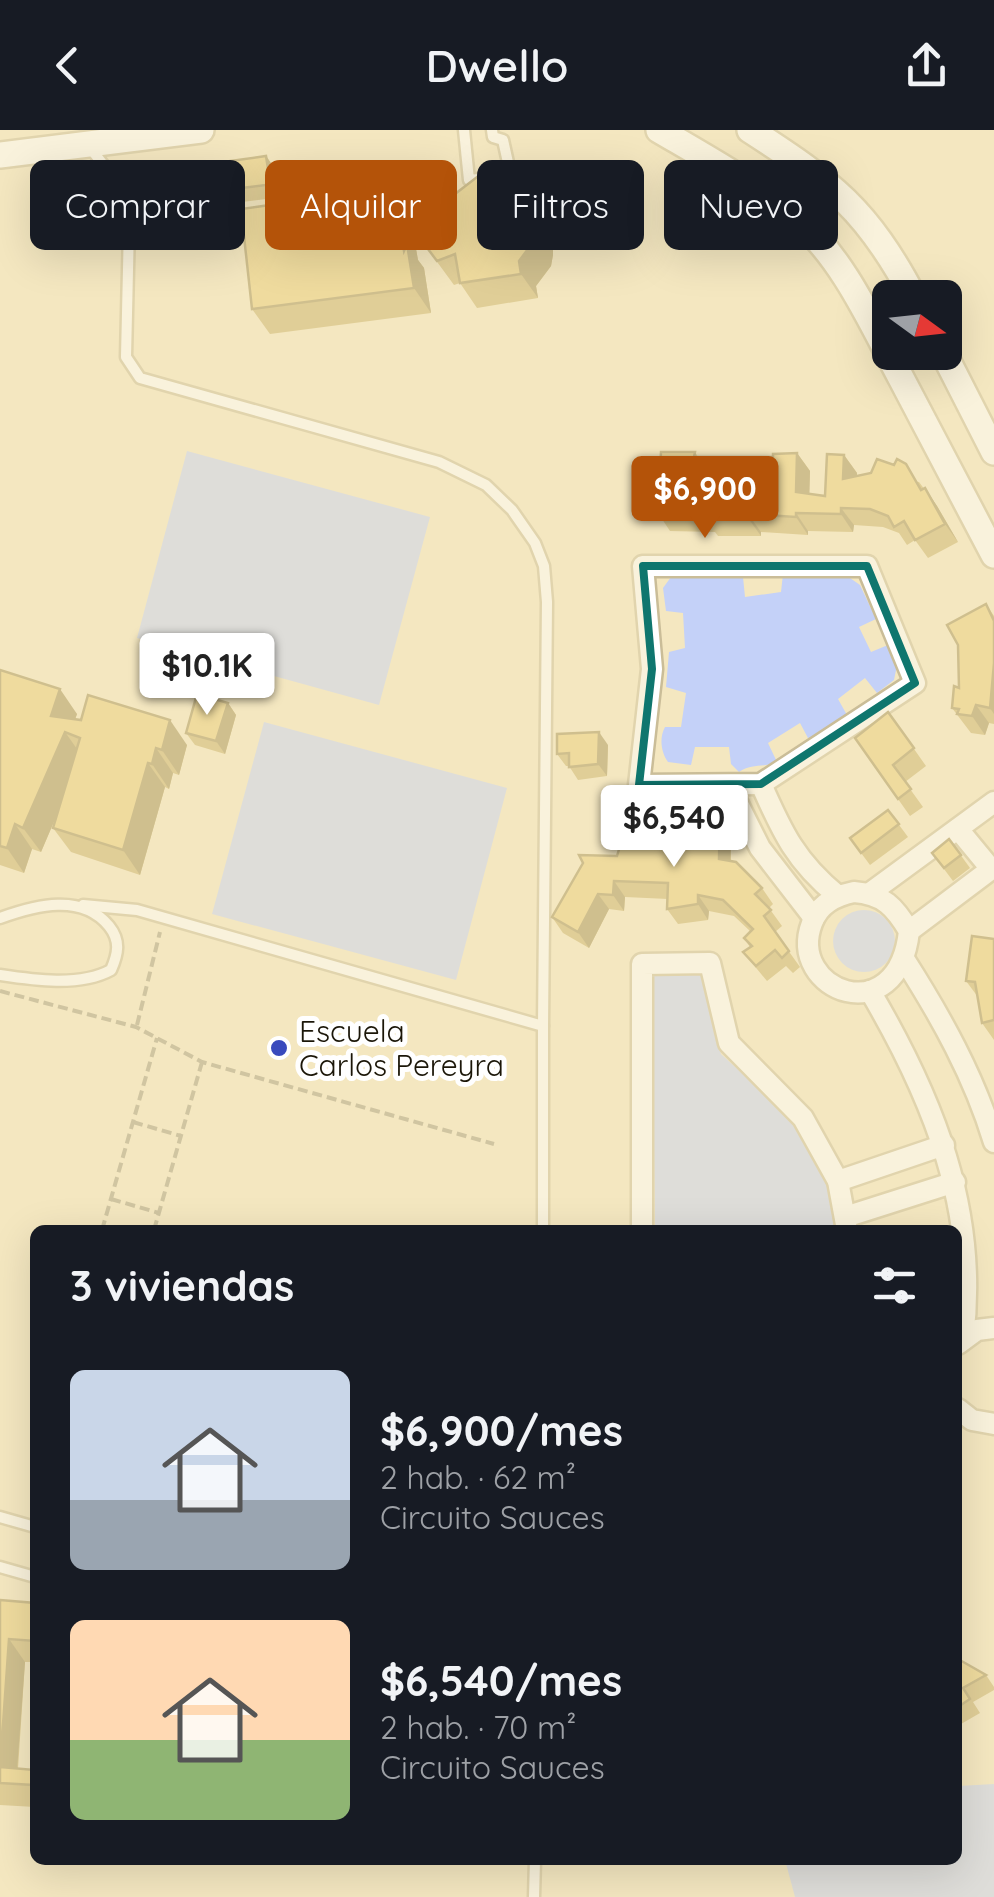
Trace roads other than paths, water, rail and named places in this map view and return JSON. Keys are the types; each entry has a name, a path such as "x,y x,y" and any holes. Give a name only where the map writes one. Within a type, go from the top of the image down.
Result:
{"street":[{"path":"0,155 201,130"},
{"path":"660,130 710,159 798,220 836,266 883,344 994,555"},
{"path":"750,130 820,176 858,210 891,254 905,280"},
{"path":"952,370 994,452"},
{"path":"643,566 867,566 915,683 762,784 639,786 652,669 643,566"},
{"path":"762,784 784,837 815,878 838,896"},
{"path":"729,786 760,848 814,918"},
{"path":"870,893 897,910 909,931 898,973 870,991 854,992 824,979 814,966 808,934 814,918 838,896 870,893 994,802"},
{"path":"909,931 993,868 958,829"},
{"path":"760,848 784,837"},
{"path":"904,959 938,1012 992,1130"},
{"path":"642,1225 642,964 710,963 730,1043 803,1118 838,1181 846,1223 955,1182"},
{"path":"870,991 901,1043 944,1145 955,1182 964,1226 968,1283 962,1326"},
{"path":"838,1181 944,1145"},
{"path":"962,1340 977,1330 994,1328"},
{"path":"962,1414 994,1424"}],"lane":[{"path":"464,130 469,180 511,176 503,140 492,137 492,130"},
{"path":"87,144 108,172 129,226 126,357 140,378 440,462 486,484 512,510 535,543 544,566 547,602 542,1225"},
{"path":"0,918 54,905 137,910 543,1026"},
{"path":"0,975 78,979 111,970 117,956 115,934 83,905"},
{"path":"0,1517 30,1526"},
{"path":"0,1567 30,1576"},
{"path":"534,1897 536,1865"}],"place":[{"name":"Escuela Carlos Pereyra","path":"279,1048"}]}
